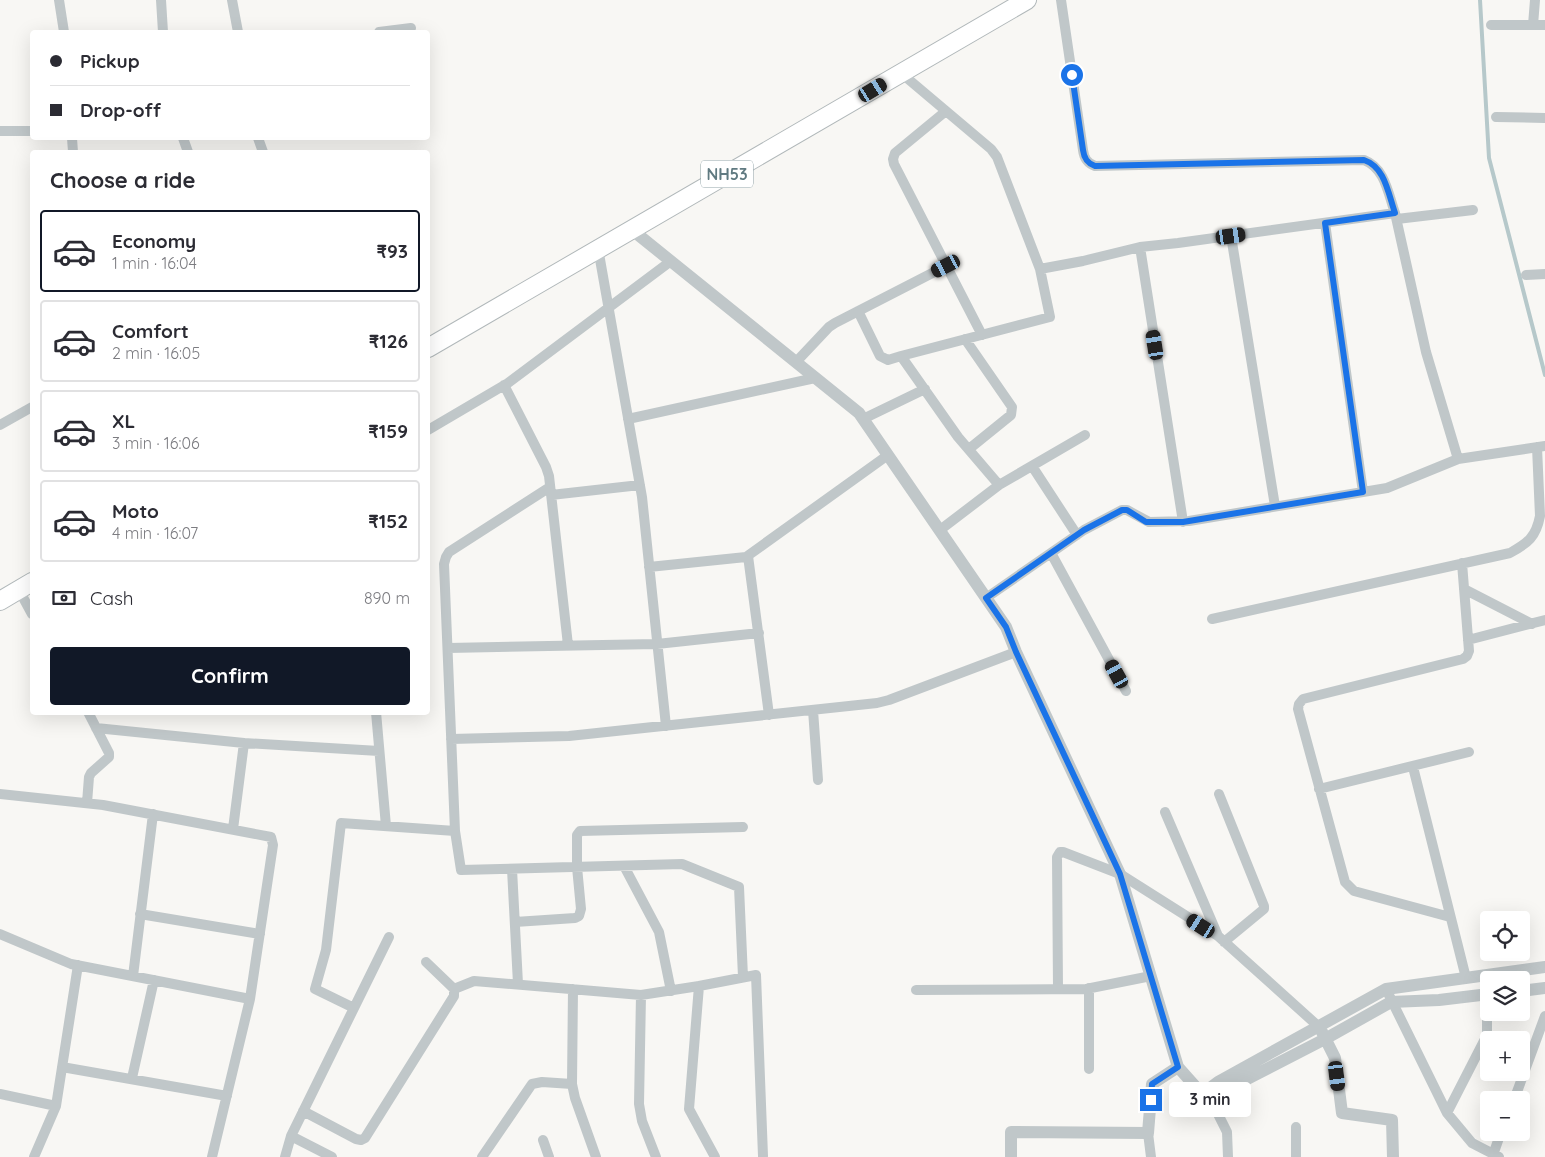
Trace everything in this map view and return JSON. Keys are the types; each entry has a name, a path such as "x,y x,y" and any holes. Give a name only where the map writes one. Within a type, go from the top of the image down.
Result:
{"highway":[{"name":"NH53","path":"430,347 631,228 1027,0"},
{"path":"0,601 26,586"}],"street":[{"path":"60,0 64,30"},
{"path":"161,0 163,30"},
{"path":"232,0 238,30"},
{"path":"1061,0 1084,157 1088,163 1095,166 1364,160 1376,166 1380,171 1396,216 1426,352 1458,459"},
{"path":"1533,25 1535,0"},
{"path":"1491,25 1545,25"},
{"path":"395,30 411,28"},
{"path":"858,311 880,356 888,360 1050,317 1040,269 996,157 990,149 901,73"},
{"path":"946,111 896,153 893,159 896,169 982,335"},
{"path":"1496,116 1545,118"},
{"path":"0,131 30,131"},
{"path":"1040,269 1140,247 1325,223 1473,210"},
{"path":"1325,223 1363,492"},
{"path":"631,228 859,413 1006,627 1120,874 1178,1067 1205,1094 1227,1132 1228,1157"},
{"path":"1231,236 1275,506"},
{"path":"1140,247 1183,522"},
{"path":"598,248 640,485 666,726"},
{"path":"430,429 504,386 671,261"},
{"path":"796,362 829,327 946,266"},
{"path":"1526,275 1545,274"},
{"path":"965,339 1013,411 1012,415 969,449"},
{"path":"901,356 969,449 999,485"},
{"path":"628,418 816,378"},
{"path":"504,386 546,467 568,646"},
{"path":"863,419 925,389"},
{"path":"0,425 30,408"},
{"path":"940,530 999,485 1085,435"},
{"path":"986,598 1077,535 1122,510 1127,510 1146,522 1183,522 1393,486 1458,459 1541,446 1540,516 1534,535 1524,545 1510,553 1212,619"},
{"path":"649,567 748,556 888,455"},
{"path":"1032,466 1077,535"},
{"path":"640,485 550,491 449,552 446,557 444,564 455,832 461,870 682,864 739,887 743,978"},
{"path":"1051,553 1126,691"},
{"path":"748,556 769,715"},
{"path":"1450,917 1354,891 1349,888 1345,882 1298,709 1303,699 1463,659 1467,656 1469,652 1462,563"},
{"path":"26,586 30,605"},
{"path":"1464,589 1532,624"},
{"path":"1468,640 1545,620"},
{"path":"448,648 657,644 759,633"},
{"path":"451,739 561,736 883,702 1016,652"},
{"path":"812,710 818,780"},
{"path":"87,803 89,777 108,757 109,753 90,715"},
{"path":"376,715 386,826"},
{"path":"96,728 244,743 379,751"},
{"path":"233,829 244,743"},
{"path":"1320,789 1469,752"},
{"path":"1413,767 1466,978"},
{"path":"0,794 87,803 153,814 269,836 273,841 250,999 212,1157"},
{"path":"1219,794 1264,906 1264,908 1221,939"},
{"path":"1165,812 1221,939"},
{"path":"133,976 153,814"},
{"path":"354,1008 315,989 326,950 341,823 455,832"},
{"path":"515,922 575,918 579,916 581,909 577,867 577,835 580,832 743,827"},
{"path":"1058,989 1058,854 1063,852 1120,874 1221,939 1318,1026 1335,1058 1342,1114 1392,1120 1392,1157"},
{"path":"624,866 659,932 671,991"},
{"path":"512,869 518,984"},
{"path":"140,914 260,934"},
{"path":"0,934 78,965 250,999"},
{"path":"285,1157 291,1136 389,937"},
{"path":"303,1111 356,1139 361,1140 365,1138 454,996 454,989 426,962"},
{"path":"34,1157 56,1106 78,965"},
{"path":"1516,971 1545,967"},
{"path":"454,989 474,980 640,995 756,975 764,1156"},
{"path":"916,990 1089,988 1151,976"},
{"path":"1205,1094 1218,1082 1318,1026 1364,1009 1384,998 1437,982 1480,976"},
{"path":"132,1078 154,980"},
{"path":"1437,982 1439,1000"},
{"path":"699,986 689,1109 715,1157"},
{"path":"1089,988 1089,1069"},
{"path":"1530,989 1545,988"},
{"path":"573,989 572,1084 575,1098 596,1157"},
{"path":"640,995 639,1104 642,1121 656,1157"},
{"path":"1384,998 1439,1000 1480,995"},
{"path":"1384,998 1447,1113 1480,1153 1496,1156 1499,1141"},
{"path":"1205,1094 1218,1094 1325,1039 1364,1009"},
{"path":"1517,1091 1545,1016"},
{"path":"1447,1113 1487,1035 1487,1021"},
{"path":"62,1067 226,1096"},
{"path":"1150,1157 1148,1133 1152,1084 1178,1067"},
{"path":"482,1157 532,1084 542,1082 572,1084"},
{"path":"0,1094 56,1106"},
{"path":"1296,1127 1296,1157"},
{"path":"1011,1157 1011,1132 1148,1133"},
{"path":"291,1136 332,1157"},
{"path":"543,1140 549,1157"}],"waterway":[{"path":"1480,0 1489,158 1545,375"}],"route":[{"path":"1072,75 1084,157 1088,163 1095,166 1364,160 1376,166 1380,171 1395,213 1325,223 1363,492 1183,522 1146,522 1127,510 1122,510 1084,530 986,598 1006,627 1120,874 1178,1067 1152,1084 1151,1100"}]}
